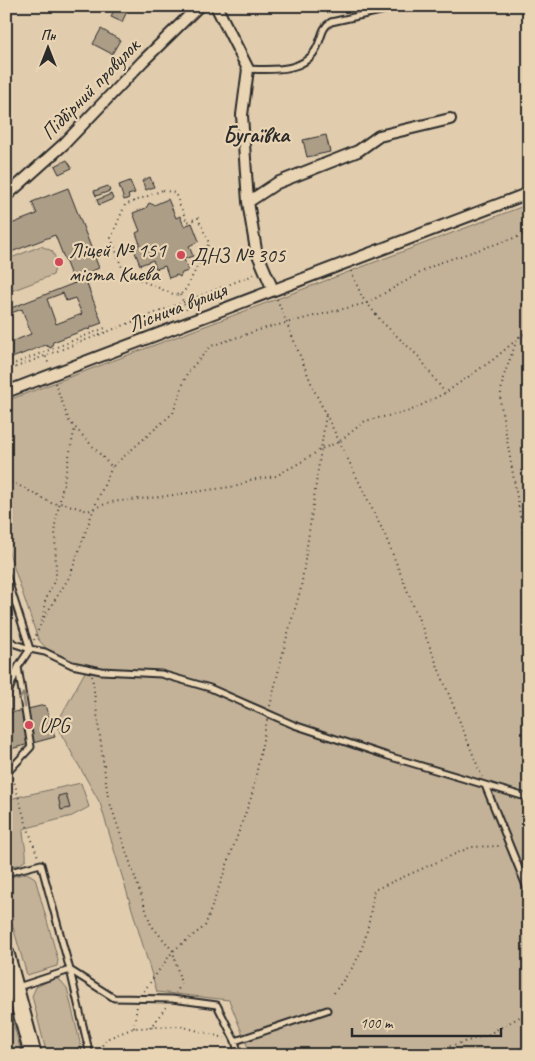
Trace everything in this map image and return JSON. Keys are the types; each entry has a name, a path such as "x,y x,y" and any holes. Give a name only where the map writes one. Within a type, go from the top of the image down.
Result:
{"main road":[{"path":"6,955 33,1055"}],"street":[{"name":"Підбірний провулок","path":"6,196 64,144 143,61 199,6"},
{"path":"216,6 248,70 242,115 248,202 256,250 273,290"},
{"path":"248,202 277,183 358,151 379,136 450,119"},
{"name":"Ліснича вулиця","path":"6,392 529,194"}],"lane":[{"path":"248,70 289,69 312,56 316,51 324,28 331,22 403,6"},
{"path":"6,574 30,649"},
{"path":"6,638 15,644 91,669 161,674 210,688 294,726 529,798"},
{"path":"6,755 7,696 18,667 30,649"},
{"path":"6,774 31,747 18,667"},
{"path":"485,786 529,892"},
{"path":"6,873 41,864 70,970 90,1055"},
{"path":"15,988 70,970"},
{"path":"70,970 114,998 172,999 217,1005 235,1041 239,1055"},
{"path":"235,1041 327,1010"}],"path":[{"path":"163,190 175,193 187,222 198,218 209,243 186,289 180,294 173,294 124,273 111,238 125,205 163,190"},
{"path":"30,649 43,619 70,576 94,508 112,467 174,412 187,373 211,346 262,329 367,303 436,264 529,233"},
{"path":"347,262 367,303 382,322 419,357 445,393"},
{"path":"6,371 265,270"},
{"path":"273,290 326,414 386,535 485,786"},
{"path":"180,294 192,321"},
{"path":"6,367 106,328"},
{"path":"6,481 18,485 53,504 59,503 88,511 110,502 237,486 250,480 276,476 321,449 339,442 365,421 410,410 445,393 488,364 529,328"},
{"path":"92,333 94,338"},
{"path":"518,337 529,334"},
{"path":"518,337 503,378 500,400 529,566"},
{"path":"44,352 69,421 112,467"},
{"path":"134,1028 139,998 173,951 205,926 252,794 268,714 301,588 326,414"},
{"path":"43,619 45,601 56,577 55,525 75,427"},
{"path":"91,669 108,797 151,925 173,951 181,984 150,1028"},
{"path":"11,769 25,820 41,864"},
{"path":"334,993 357,960 366,936 374,890 471,847 510,846"},
{"path":"422,1055 487,1035 529,1012"},
{"path":"97,1055 106,1039 134,1028 180,1026 235,1041"}],"shaded area":[{"path":"529,204 529,1055 251,1055 229,1000 157,992 100,803 56,725 86,670 52,655 38,639 6,544 6,401"},
{"path":"41,246 52,251 57,261 53,275 6,293 6,260"},
{"path":"81,783 89,807 72,816 23,829 26,860 19,865 6,866 6,801"},
{"path":"27,873 35,878 58,960 57,966 27,975 6,903 6,878"},
{"path":"55,978 61,981 67,988 83,1055 47,1055 32,996 36,987"},
{"path":"6,997 22,1055 6,1055"}],"building":[{"path":"115,6 129,7 122,22 111,17"},
{"path":"101,29 120,40 112,54 93,44"},
{"path":"326,135 330,152 307,157 303,140"},
{"path":"67,160 72,168 59,174 55,166"},
{"path":"150,177 154,187 146,190 142,181"},
{"path":"130,181 135,193 128,195 129,198 124,200 119,185"},
{"path":"108,186 110,191 96,196 94,191"},
{"path":"68,188 99,268 82,275 83,279 74,283 55,235 6,254 6,226 37,214 32,202"},
{"path":"111,194 113,199 99,205 97,200"},
{"path":"168,199 176,218 180,216 184,226 192,223 199,241 189,246 193,256 184,259 188,271 182,273 180,277 177,275 169,278 165,266 156,269 153,260 140,265 133,247 140,244 136,233 140,231 133,213 146,208 149,203 154,205"},
{"path":"85,279 102,323 91,327 90,330 87,329 53,342 51,348 45,345 12,358 10,362 6,361 6,344 31,334 22,309 6,315 6,310","holes":["63,293 66,301 75,298 82,314 56,324 47,299"]},
{"name":"UPG","path":"45,705 55,737 7,750 6,714"},
{"path":"66,794 70,808 61,810 58,796"}],"place":[{"name":"ДНЗ № 305","path":"181,255"},
{"name":"Ліцей № 151 міста Києва","path":"59,262"},
{"name":"UPG","path":"29,725"}],"district":[{"name":"Бугаївка","path":"256,135"}]}
